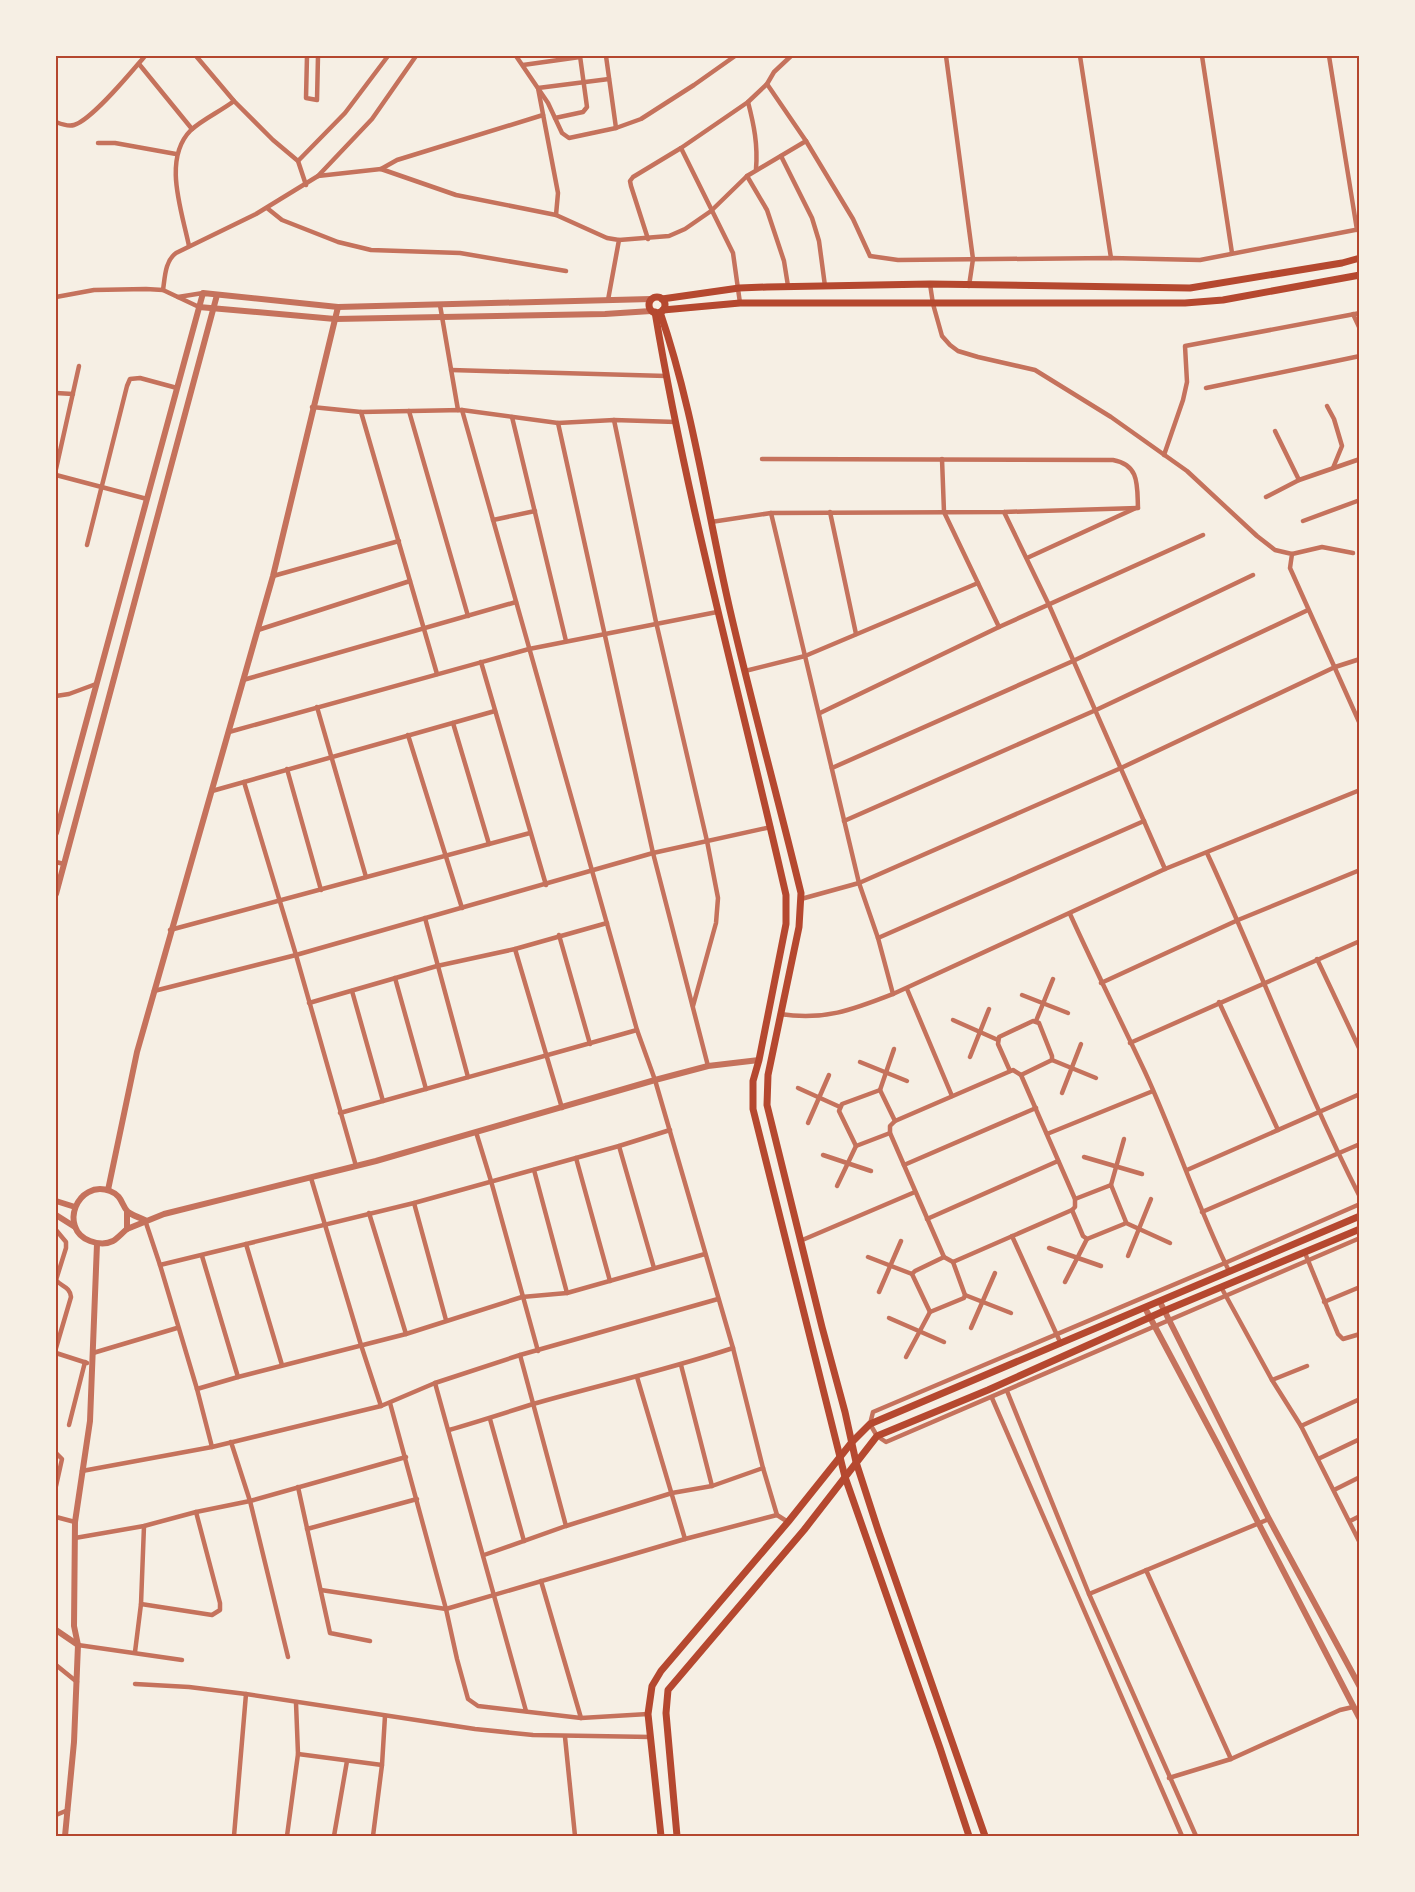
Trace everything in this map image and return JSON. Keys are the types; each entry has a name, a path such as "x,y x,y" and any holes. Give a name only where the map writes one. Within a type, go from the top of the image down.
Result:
{"main road":[{"path":"1359,258 1342,263 1190,288 930,284 788,286 739,288 662,299 658,297 651,299 649,307 657,311 740,303 1185,303 1223,300 1359,275"},
{"path":"657,311 664,306 662,299"},
{"path":"657,311 666,376 717,612 786,895 786,924 753,1081 753,1109 845,1477 969,1836"},
{"path":"657,311 673,353 729,609 801,899 799,927 768,1075 767,1105 856,1462 985,1836"},
{"path":"660,1836 648,1714 652,1686 661,1671 788,1522 852,1442 870,1424 1359,1216"},
{"path":"677,1836 666,1713 668,1690 796,1539 877,1436 988,1390 1221,1287 1307,1257 1359,1229"}],"street":[{"path":"56,122 67,126 74,125 89,117 145,56"},
{"path":"196,56 234,101 298,161 306,185"},
{"path":"308,56 306,98 317,100 318,56"},
{"path":"298,161 345,113 388,56"},
{"path":"163,290 171,257 267,208 318,176 372,119 416,56"},
{"path":"516,56 548,103 562,133 568,138 616,128 640,119 735,56"},
{"path":"523,65 580,56 587,107 583,112 555,118"},
{"path":"606,56 616,128"},
{"path":"648,239 630,181 633,177 681,148 748,102 791,56"},
{"path":"946,56 973,258 969,286"},
{"path":"1080,56 1111,258"},
{"path":"1202,56 1232,254"},
{"path":"767,84 806,141 853,219 870,256 898,260 973,258 1200,260 1358,230 1329,56"},
{"path":"139,64 192,129"},
{"path":"538,88 609,79"},
{"path":"538,88 558,193 556,215"},
{"path":"189,246 176,180 176,154 180,144 192,129 234,101"},
{"path":"748,102 755,128 758,153 756,169"},
{"path":"318,176 381,169 398,160 543,115"},
{"path":"381,169 456,195 556,215 607,238 648,239 669,236 685,229 711,211 756,169 806,141"},
{"path":"98,143 115,143 176,154"},
{"path":"681,148 733,254 740,303"},
{"path":"781,156 812,218 819,241 825,286"},
{"path":"747,176 767,210 784,261 788,286"},
{"path":"267,208 282,220 338,242 371,250 460,253 566,271"},
{"path":"608,300 619,240"},
{"path":"930,284 942,336 958,351 1035,370 1111,417 1187,471 1275,550 1292,554 1322,547 1353,553"},
{"path":"56,297 94,290 163,290 199,307 335,319 657,311"},
{"path":"178,297 203,293 338,308 651,299"},
{"path":"56,833 203,293"},
{"path":"56,894 217,295"},
{"path":"440,305 460,410 637,1030 655,1080 733,1348 777,1515 788,1522"},
{"path":"108,1190 137,1052 273,576 312,407 338,308"},
{"path":"1164,455 1187,382 1185,346 1356,313 1359,329"},
{"path":"191,338 205,342"},
{"path":"1206,388 1359,356"},
{"path":"56,469 79,366"},
{"path":"451,370 666,376"},
{"path":"87,545 130,380 140,378 177,388"},
{"path":"56,393 73,394"},
{"path":"1327,406 1334,419 1342,446 1333,468"},
{"path":"312,407 361,412 460,410 558,423 614,420 676,422"},
{"path":"409,411 468,616"},
{"path":"361,412 437,675"},
{"path":"512,417 566,642"},
{"path":"614,420 656,622 718,898 716,923 692,1009"},
{"path":"558,423 653,853 708,1066"},
{"path":"1275,431 1299,480"},
{"path":"762,459 1121,461 1136,476 1138,508"},
{"path":"942,459 944,512 999,627"},
{"path":"1266,497 1299,480 1359,459"},
{"path":"56,475 147,499"},
{"path":"1304,521 1359,500"},
{"path":"711,522 771,513 1004,512 1138,508"},
{"path":"1027,558 1138,508"},
{"path":"493,520 535,511"},
{"path":"830,512 856,634"},
{"path":"1004,512 1049,605 1165,869"},
{"path":"771,513 859,883 878,938 893,994"},
{"path":"820,713 999,627 1203,535"},
{"path":"273,576 399,541"},
{"path":"1292,554 1290,568 1359,724"},
{"path":"832,768 1073,661 1254,575"},
{"path":"258,630 410,581"},
{"path":"745,670 805,656 978,583"},
{"path":"243,680 516,602"},
{"path":"844,821 1096,710 1308,610"},
{"path":"229,732 529,650 656,622 717,612"},
{"path":"801,899 859,883 1121,768 1335,667 1359,659"},
{"path":"481,663 546,885"},
{"path":"56,696 69,694 96,684"},
{"path":"317,707 366,877"},
{"path":"212,791 495,711"},
{"path":"453,723 489,844"},
{"path":"408,735 462,908"},
{"path":"287,769 321,890"},
{"path":"244,782 356,1166"},
{"path":"780,1014 802,1017 823,1016 848,1011 907,989 1165,869 1359,790"},
{"path":"878,938 1144,821"},
{"path":"154,991 296,955 653,853 771,827"},
{"path":"170,930 530,833"},
{"path":"1207,853 1319,1111 1359,1197"},
{"path":"56,862 64,864"},
{"path":"1101,983 1238,920 1359,870"},
{"path":"1070,914 1153,1091 1187,1170 1202,1212 1229,1271"},
{"path":"425,918 468,1077"},
{"path":"309,1003 437,966 515,949 607,923"},
{"path":"559,935 590,1044"},
{"path":"1130,1043 1359,940"},
{"path":"515,949 562,1108"},
{"path":"1317,959 1359,1050"},
{"path":"395,978 426,1089"},
{"path":"1036,1021 1053,980"},
{"path":"907,989 952,1096"},
{"path":"352,991 383,1101"},
{"path":"1022,995 1068,1013"},
{"path":"1219,1002 1278,1130"},
{"path":"970,1057 989,1009"},
{"path":"953,1020 998,1040 1010,1071"},
{"path":"998,1040 1002,1034 1036,1021"},
{"path":"1036,1021 1039,1023 1053,1056 1052,1060"},
{"path":"340,1113 637,1030"},
{"path":"1062,1093 1081,1044"},
{"path":"894,1049 880,1090 895,1121"},
{"path":"127,1229 127,1211 123,1201 108,1190 95,1190 85,1194 75,1208 74,1222 77,1231 85,1239 97,1244 106,1244 145,1220 176,1211 356,1166 708,1066 759,1060"},
{"path":"1021,1075 1052,1060 1096,1078"},
{"path":"860,1062 907,1081"},
{"path":"952,1262 1072,1210 1076,1204 1021,1075 1014,1070 895,1121 891,1124 890,1133 944,1257 952,1262 965,1296 1011,1313"},
{"path":"808,1123 829,1075"},
{"path":"798,1088 840,1107"},
{"path":"856,1146 839,1111 840,1107 842,1104 880,1090"},
{"path":"1047,1134 1153,1091"},
{"path":"1187,1170 1359,1094"},
{"path":"904,1165 1036,1108"},
{"path":"160,1265 414,1203 670,1130"},
{"path":"476,1132 538,1351"},
{"path":"837,1186 856,1146 890,1133"},
{"path":"1124,1139 1111,1185 1126,1223"},
{"path":"1202,1212 1359,1144"},
{"path":"619,1146 654,1268"},
{"path":"823,1155 871,1171"},
{"path":"1084,1157 1142,1174"},
{"path":"576,1158 610,1281"},
{"path":"927,1219 1058,1161"},
{"path":"534,1170 567,1293"},
{"path":"311,1178 381,1406"},
{"path":"1075,1199 1111,1185"},
{"path":"801,1241 915,1192"},
{"path":"1128,1256 1151,1200"},
{"path":"56,1202 75,1208"},
{"path":"414,1203 446,1320"},
{"path":"1359,1204 873,1412 870,1424 877,1436 886,1442 1169,1321 1307,1257 1359,1238"},
{"path":"1072,1210 1083,1236 1087,1239"},
{"path":"127,1211 145,1220 197,1389 212,1447"},
{"path":"369,1213 406,1334"},
{"path":"56,1215 76,1227"},
{"path":"1065,1282 1087,1239 1126,1223 1170,1243"},
{"path":"56,1230 66,1242 56,1280 71,1292 56,1348"},
{"path":"1012,1236 1061,1344"},
{"path":"879,1292 901,1241"},
{"path":"65,1836 78,1683 78,1645 74,1626 75,1522 90,1421 97,1244"},
{"path":"246,1244 282,1365"},
{"path":"1049,1248 1101,1266"},
{"path":"197,1389 406,1334 522,1297 567,1293 705,1254"},
{"path":"202,1256 238,1377"},
{"path":"868,1257 912,1274 930,1312"},
{"path":"912,1274 944,1257"},
{"path":"1307,1257 1338,1334 1343,1339 1359,1334"},
{"path":"971,1328 995,1273"},
{"path":"1221,1287 1272,1380 1301,1426 1359,1543"},
{"path":"1324,1302 1359,1287"},
{"path":"906,1357 930,1312 965,1296"},
{"path":"82,1471 212,1447 381,1406 435,1383 520,1355 718,1299"},
{"path":"1160,1302 1269,1519 1359,1686 1346,1693"},
{"path":"1145,1308 1318,1636 1359,1719"},
{"path":"889,1318 944,1342"},
{"path":"93,1353 177,1328"},
{"path":"449,1430 681,1365 733,1348"},
{"path":"56,1353 92,1364"},
{"path":"520,1355 566,1526"},
{"path":"69,1425 85,1362"},
{"path":"681,1365 712,1486"},
{"path":"1272,1380 1307,1366"},
{"path":"638,1377 685,1539"},
{"path":"435,1383 526,1711"},
{"path":"1007,1391 1089,1594 1196,1836"},
{"path":"992,1398 1182,1836"},
{"path":"1301,1426 1359,1400"},
{"path":"390,1403 447,1609 468,1699 478,1706 581,1718 648,1714"},
{"path":"490,1419 524,1541"},
{"path":"1318,1460 1359,1439"},
{"path":"231,1442 250,1501 288,1657"},
{"path":"56,1453 62,1459 56,1486"},
{"path":"75,1538 144,1526 250,1501 406,1457"},
{"path":"484,1555 566,1526 672,1493 712,1486 763,1468"},
{"path":"1334,1490 1359,1477"},
{"path":"298,1487 330,1633 370,1641"},
{"path":"308,1529 417,1499"},
{"path":"141,1605 212,1615 220,1610 196,1512"},
{"path":"321,1590 447,1609 685,1539 777,1515"},
{"path":"1350,1521 1359,1516"},
{"path":"56,1517 75,1522"},
{"path":"1089,1594 1269,1519"},
{"path":"135,1653 141,1605 144,1526"},
{"path":"1146,1570 1231,1759"},
{"path":"541,1581 581,1718"},
{"path":"56,1630 78,1645 182,1660"},
{"path":"56,1665 78,1683"},
{"path":"135,1684 189,1687 246,1694 533,1736 651,1737"},
{"path":"234,1836 246,1694"},
{"path":"287,1836 298,1754 296,1703"},
{"path":"1169,1778 1231,1759 1341,1710 1353,1707"},
{"path":"373,1836 382,1765 385,1716"},
{"path":"565,1737 575,1836"},
{"path":"298,1754 382,1765"},
{"path":"334,1836 347,1761"},
{"path":"56,1815 68,1810"}]}
